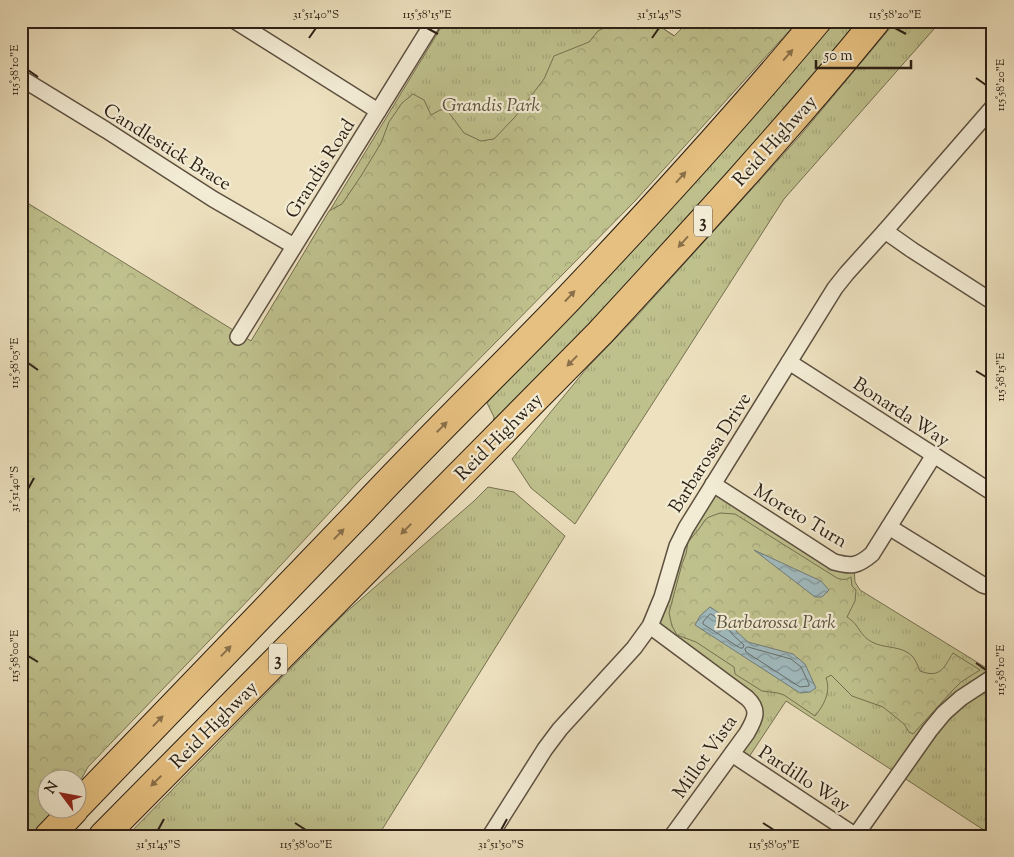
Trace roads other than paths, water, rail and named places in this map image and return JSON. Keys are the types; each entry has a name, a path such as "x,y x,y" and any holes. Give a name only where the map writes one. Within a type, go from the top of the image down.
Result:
{"highway":[{"name":"3","path":"88,796 407,462 567,300 645,217 817,21"},
{"name":"Reid Highway","path":"103,836 600,333 680,247 831,76 876,21"},
{"path":"49,836 64,820"}],"street":[{"path":"235,21 378,110"},
{"name":"Grandis Road","path":"238,337 434,21"},
{"name":"Candlestick Brace","path":"21,78 213,199 294,246"},
{"name":"Barbarossa Drive","path":"490,836 560,729 634,648 650,626 662,597 677,546 686,528 835,288 993,107"},
{"path":"885,231 993,302"},
{"name":"Bonarda Way","path":"789,362 993,493"},
{"name":"Moreto Turn","path":"713,484 834,562 854,565 864,562 872,554 934,455"},
{"path":"889,527 983,585 990,588 993,587"},
{"name":"Millot Vista","path":"650,626 753,703 755,710 752,725 672,836"},
{"path":"856,836 924,738 944,713 961,698 993,677"},
{"name":"Pardillo Way","path":"732,754 856,836"}],"water":[{"path":"754,550 821,581 829,590 822,597 815,597"},
{"path":"710,607 730,620 736,631 748,642 793,654 805,664 816,688 810,692 800,693 695,625 700,616"}],"park label":[{"name":"Grandis Park","path":"491,104"},
{"name":"Barbarossa Park","path":"776,621"}]}
